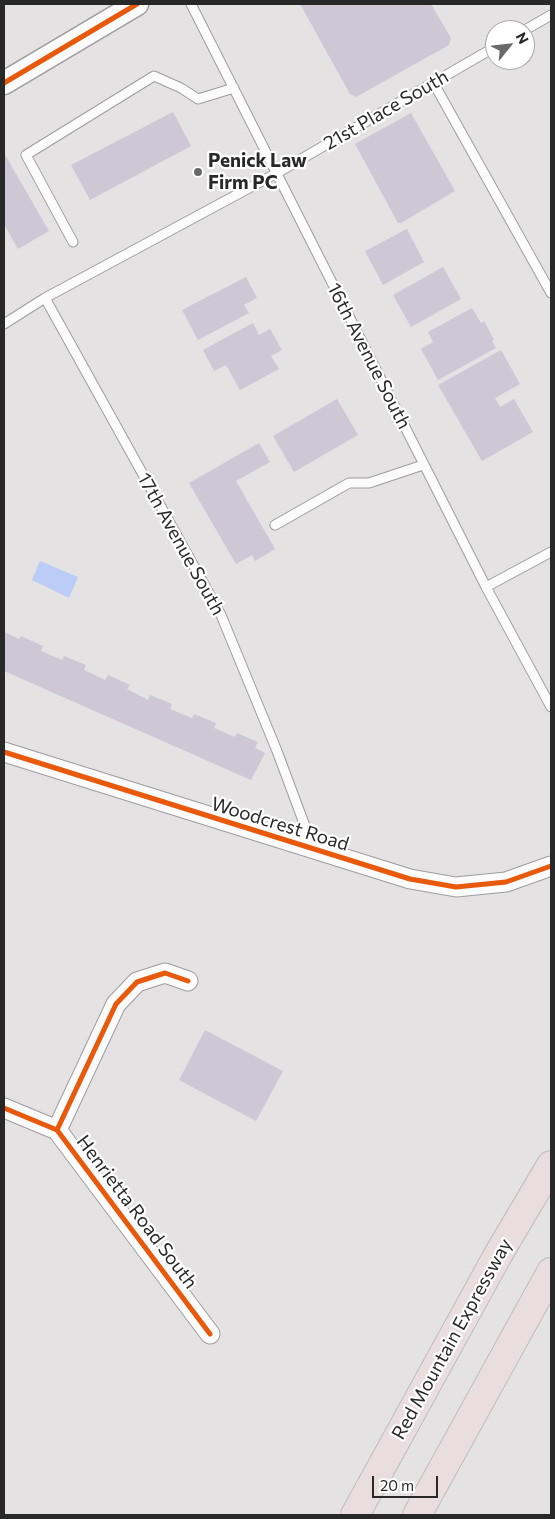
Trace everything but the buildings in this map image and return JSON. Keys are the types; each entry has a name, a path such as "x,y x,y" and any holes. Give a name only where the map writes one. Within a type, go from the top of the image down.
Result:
{"highway":[{"name":"Red Mountain Expressway","path":"356,1515 499,1253 551,1165"},
{"path":"417,1515 551,1272"}],"street":[{"path":"9,76 138,4"},
{"name":"Woodcrest Road","path":"4,752 410,879 456,887 506,882 551,866"},
{"path":"57,1130 116,1004 137,982 165,973 188,981"},
{"name":"Henrietta Road South","path":"4,1108 57,1130 210,1334"}],"lane":[{"name":"16th Avenue South","path":"190,4 423,465 551,707"},
{"path":"535,24 551,15"},
{"name":"21st Place South","path":"45,298 276,172 485,53"},
{"path":"73,242 26,155 154,76 181,88 198,99 234,88"},
{"path":"433,82 551,293"},
{"path":"4,324 45,298"},
{"name":"17th Avenue South","path":"45,298 221,615 305,826 304,847"},
{"path":"275,525 349,483 369,483 423,465"},
{"path":"486,587 551,552"}],"water":[{"path":"40,561 78,577 69,598 32,580"}],"cycle path":[{"path":"4,83 137,4"},
{"path":"4,752 410,879 456,887 506,882 551,866"},
{"path":"57,1130 116,1004 137,982 165,973 188,981"},
{"path":"4,1108 57,1130 210,1334"}],"place":[{"name":"Penick Law Firm PC","path":"198,172"}]}
